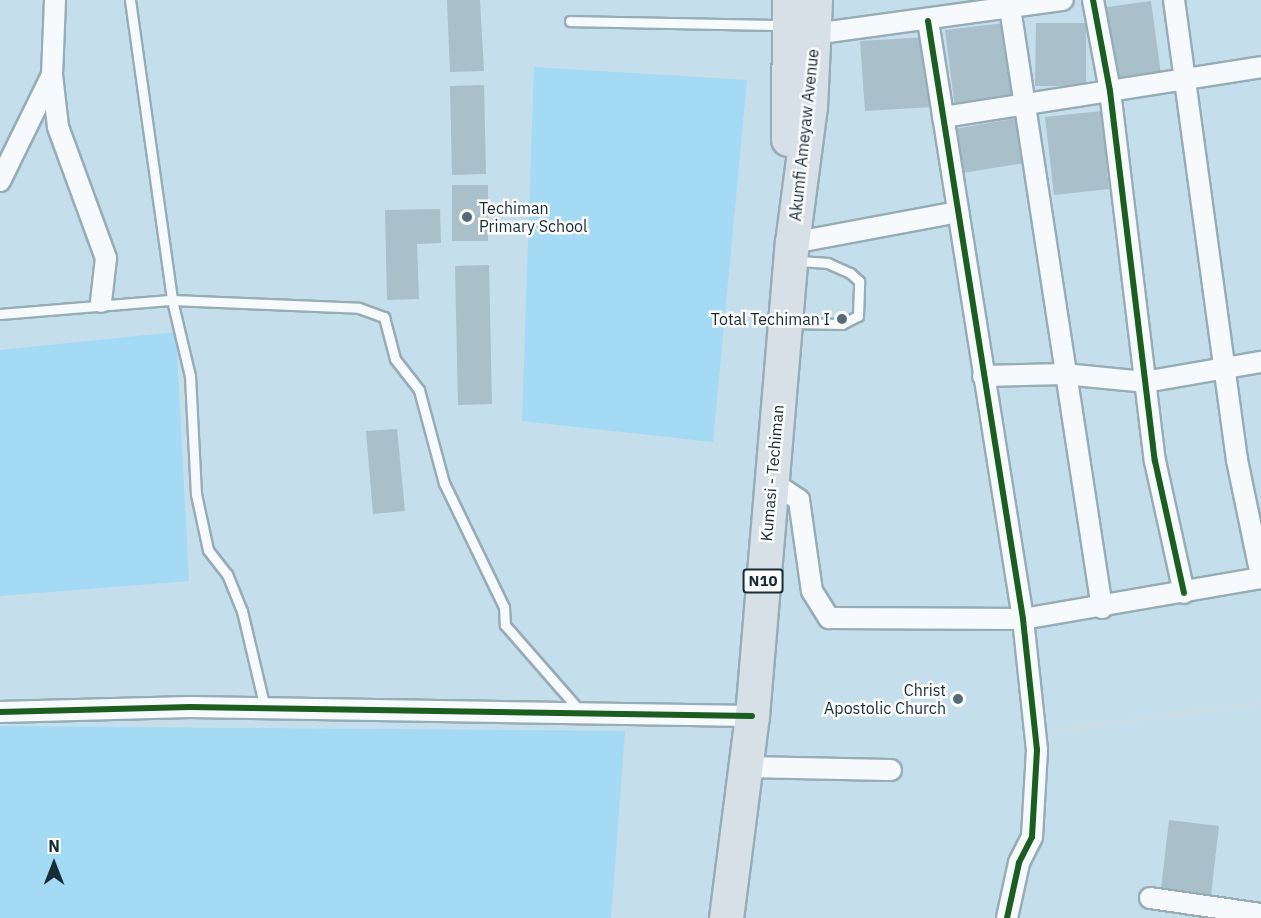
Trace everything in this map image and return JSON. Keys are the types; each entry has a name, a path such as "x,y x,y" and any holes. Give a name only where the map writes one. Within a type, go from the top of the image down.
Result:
{"highway":[{"name":"Akumfi Ameyaw Avenue","path":"791,252 797,20 815,0"},
{"name":"Kumasi - Techiman","path":"726,918 752,716 791,252"}],"street":[{"path":"55,0 52,75 58,127 106,258 101,302"},
{"path":"797,20 928,21 1063,0"},
{"path":"1093,0 1110,91 1155,461 1184,593"},
{"path":"771,481 799,500 812,591 829,618 1023,619 1102,608 1261,577 1223,370 1173,0"},
{"path":"1010,8 1029,103 1064,374 1102,608"},
{"path":"928,21 1023,619 1035,732 1038,790 1032,837 1019,863 1007,918"},
{"path":"943,117 1261,67"},
{"path":"0,181 52,75"},
{"path":"791,252 958,212"},
{"path":"983,376 1064,374 1145,382 1261,362"},
{"path":"0,712 265,708 584,716 752,716"},
{"path":"746,767 891,770"},
{"path":"1150,898 1261,914"}],"lane":[{"path":"130,0 172,300 190,376 196,494 208,550 226,574 242,611 265,708"},
{"path":"570,21 797,20"},
{"path":"785,323 842,324 858,316 859,281 850,273 828,263 791,252"},
{"path":"0,314 101,302 172,300 359,308 384,317 395,359 419,390 444,483 504,607 505,624 584,716"}],"path":[{"path":"1035,732 1261,703"}],"shaded area":[{"path":"534,67 747,80 713,442 522,421"},
{"path":"176,332 189,581 0,596 0,350"},
{"path":"0,726 625,731 611,918 0,918"}],"building":[{"path":"447,0 480,0 484,71 450,72"},
{"path":"1151,1 1161,75 1118,80 1107,7"},
{"path":"1004,23 1013,102 955,108 945,30"},
{"path":"1036,23 1086,23 1086,86 1035,86"},
{"path":"928,37 932,107 865,111 860,41"},
{"path":"484,85 486,174 452,175 450,86"},
{"path":"1101,111 1109,189 1054,195 1045,117"},
{"path":"1017,118 1025,163 962,173 955,129"},
{"path":"452,185 488,185 488,241 452,241"},
{"path":"440,209 441,243 417,244 419,299 387,300 385,210"},
{"path":"489,265 492,404 458,405 455,266"},
{"path":"397,429 405,511 373,514 366,431"},
{"path":"1169,820 1219,826 1211,895 1161,889"}],"cycle path":[{"path":"1093,0 1110,91 1155,461 1184,593"},
{"path":"928,21 1023,619 1037,750 1032,837 1019,863 1007,918"},
{"path":"0,712 190,707 752,716"}],"place":[{"name":"Techiman Primary School","path":"467,217"},
{"name":"Total Techiman I","path":"842,319"},
{"name":"Christ Apostolic Church","path":"958,699"}]}
